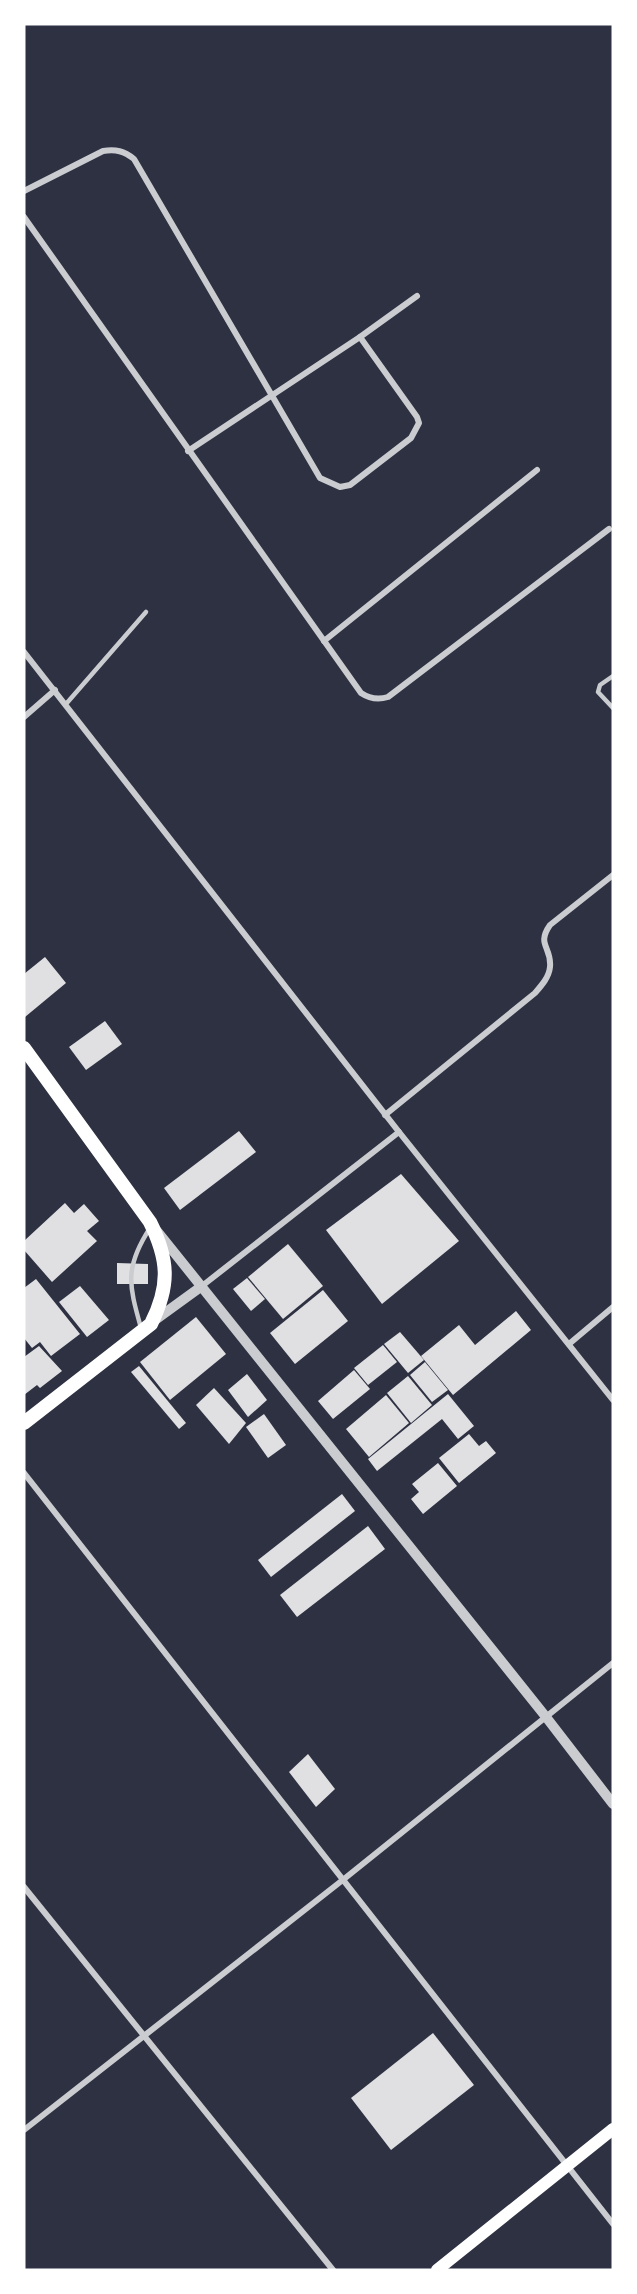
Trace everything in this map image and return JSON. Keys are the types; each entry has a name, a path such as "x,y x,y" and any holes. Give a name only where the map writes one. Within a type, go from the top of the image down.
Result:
{"main road":[{"path":"24,1048 151,1224 159,1239 166,1270 165,1288 159,1308 147,1327 24,1423"},
{"path":"436,2270 613,2129"}],"street":[{"path":"24,191 104,151 114,149 126,152 134,159 320,478 340,488 350,485 411,438 419,423 360,337"},
{"path":"24,217 361,693 368,698 388,697 609,529"},
{"path":"188,451 360,337 417,296"},
{"path":"324,641 537,470"},
{"path":"24,652 385,1115 613,1400"},
{"path":"24,717 55,690"},
{"path":"385,1115 536,993 549,973 550,964 543,941 544,933 550,925 613,875"},
{"path":"147,1327 399,1132"},
{"path":"151,1224 613,1804"},
{"path":"569,1344 613,1308"},
{"path":"24,1473 613,2224"},
{"path":"24,2130 344,1879 613,1663"},
{"path":"24,1887 333,2270"}],"lane":[{"path":"66,704 146,612"},
{"path":"613,676 600,686 598,692 613,708"},
{"path":"147,1327 132,1295 131,1268 134,1256 151,1224"}],"building":[{"path":"45,957 66,983 25,1017 24,974"},
{"path":"105,1021 122,1044 86,1070 69,1047"},
{"path":"239,1131 256,1152 180,1210 164,1188"},
{"path":"401,1174 459,1241 382,1304 326,1230"},
{"path":"65,1203 74,1213 84,1204 99,1221 87,1231 97,1241 52,1282 24,1250 24,1241"},
{"path":"288,1244 323,1286 283,1319 248,1277"},
{"path":"117,1263 148,1264 148,1284 117,1284"},
{"path":"247,1278 265,1299 251,1311 233,1289"},
{"path":"36,1279 80,1334 51,1356 40,1342 32,1348 24,1338 24,1288"},
{"path":"80,1286 109,1320 87,1337 59,1302"},
{"path":"323,1290 348,1321 295,1364 270,1333"},
{"path":"516,1311 531,1330 453,1395 421,1356 459,1325 475,1345"},
{"path":"196,1317 226,1354 170,1400 140,1362"},
{"path":"400,1332 424,1360 408,1373 384,1344"},
{"path":"383,1345 397,1362 368,1385 354,1368"},
{"path":"39,1346 62,1371 40,1388 37,1385 24,1395 24,1357"},
{"path":"425,1362 448,1390 432,1402 410,1375"},
{"path":"139,1366 186,1423 179,1429 131,1372"},
{"path":"354,1370 370,1389 333,1419 318,1401"},
{"path":"247,1374 267,1400 248,1417 228,1390"},
{"path":"408,1376 432,1405 411,1423 387,1393"},
{"path":"214,1388 246,1423 229,1444 196,1405"},
{"path":"448,1394 474,1426 458,1439 442,1419 377,1471 368,1459"},
{"path":"386,1395 409,1423 369,1457 346,1429"},
{"path":"264,1414 286,1445 268,1458 246,1427"},
{"path":"469,1434 479,1446 486,1441 496,1453 459,1483 439,1458"},
{"path":"438,1463 457,1486 423,1514 411,1499 419,1492 412,1484"},
{"path":"342,1494 355,1511 271,1577 258,1560"},
{"path":"368,1526 385,1549 297,1617 280,1595"},
{"path":"308,1754 335,1789 316,1807 289,1772"},
{"path":"433,2033 474,2085 391,2150 351,2098"}]}
